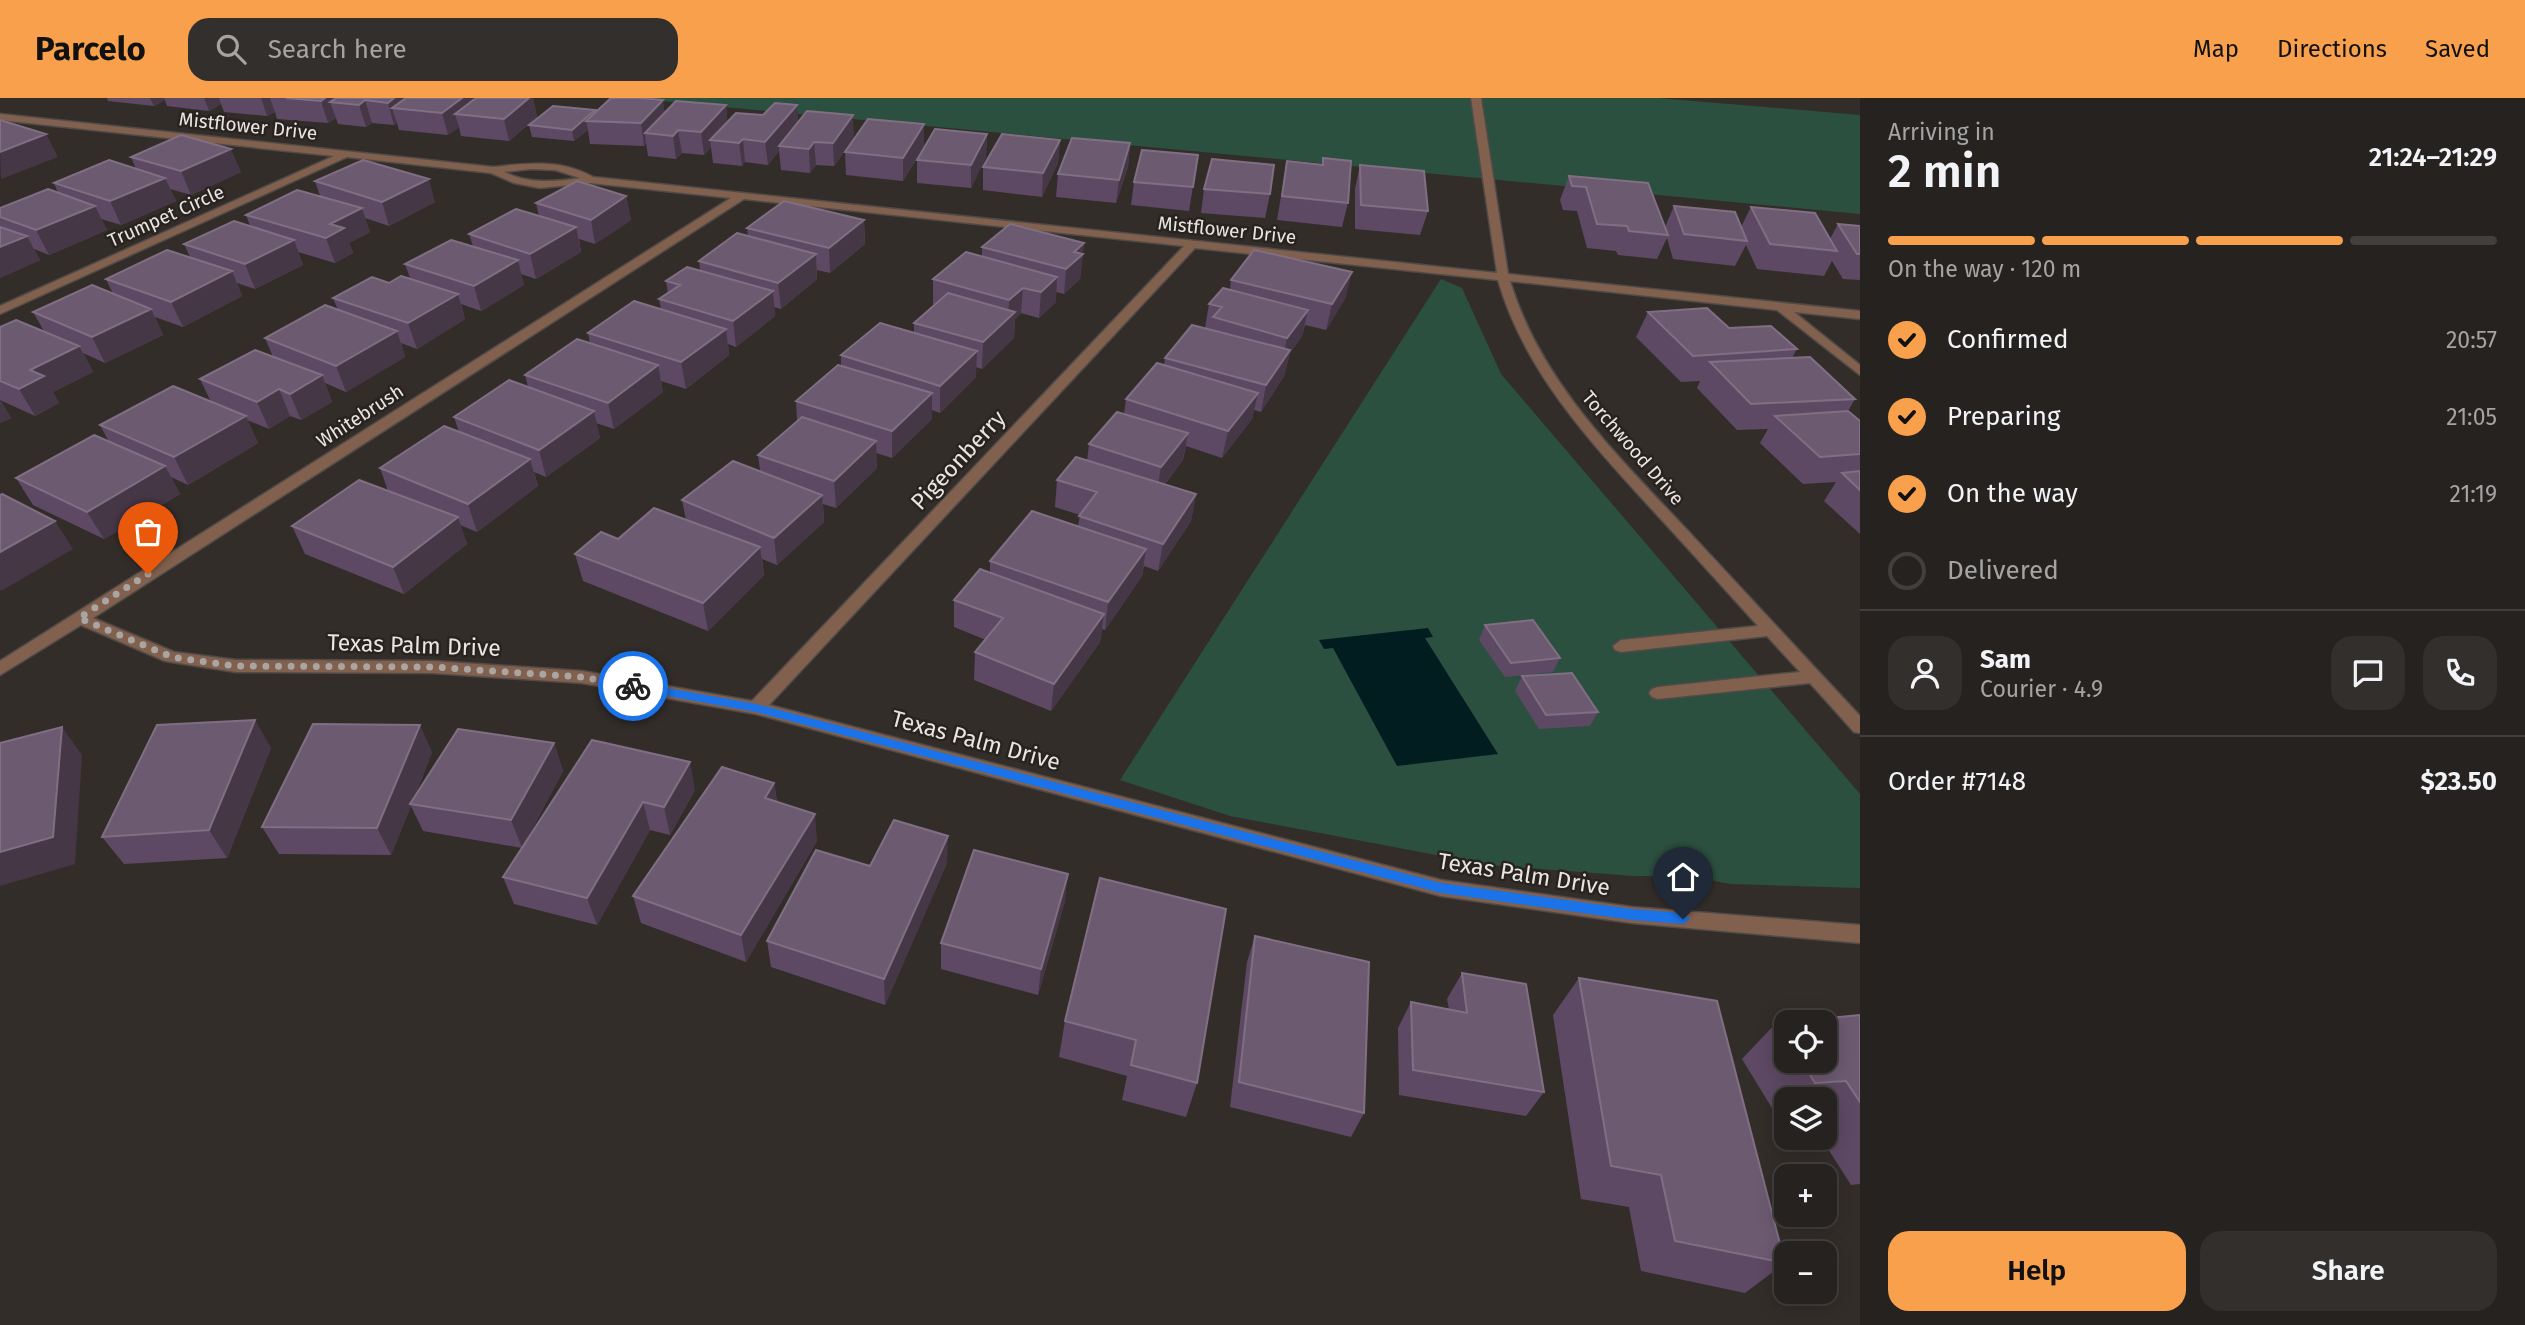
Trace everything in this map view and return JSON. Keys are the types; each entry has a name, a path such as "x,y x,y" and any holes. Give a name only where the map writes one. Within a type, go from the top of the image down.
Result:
{"street":[{"name":"Torchwood Drive","path":"1476,98 1503,277 1514,314 1537,360 1588,431 1860,727"},
{"name":"Mistflower Drive","path":"0,117 493,170 552,165 575,170 590,180"},
{"name":"Trumpet Circle","path":"0,310 345,153"},
{"name":"Mistflower Drive","path":"493,170 515,182 532,186 590,180 1860,315"},
{"name":"Whitebrush","path":"0,669 741,196"},
{"name":"Pigeonberry","path":"756,708 1192,244"},
{"path":"1781,307 1860,371"},
{"name":"Texas Palm Drive","path":"79,618 172,657 236,666 433,667 582,677 756,708 1441,888 1632,915 1860,934"},
{"path":"1621,646 1771,630"},
{"path":"1658,693 1814,677"}],"green space":[{"path":"630,98 1658,98 1860,115 1860,214"},
{"path":"1441,279 1462,288 1501,374 1860,794 1860,888 1730,884 1689,876 1634,876 1489,865 1230,816 1120,780"}],"water":[{"path":"1428,628 1433,637 1425,638 1498,754 1397,766 1333,648 1324,649 1319,640"}],"building":[{"path":"286,98 325,98 321,101"},
{"path":"336,98 394,98 388,103 365,100 359,105 330,102"},
{"path":"406,98 462,98 442,113 392,108"},
{"path":"476,98 529,98 504,119 455,114"},
{"path":"611,98 663,100 641,123 586,121"},
{"path":"676,101 726,105 701,132 678,130 673,136 645,133"},
{"path":"775,103 797,105 765,142 743,139 739,143 710,140 736,113 763,115"},
{"path":"553,106 595,110 572,130 529,125"},
{"path":"807,111 853,115 833,143 814,142 809,149 779,146"},
{"path":"868,119 924,124 903,158 845,152"},
{"path":"0,120 46,134 0,152"},
{"path":"935,129 987,134 971,165 917,160"},
{"path":"1002,134 1060,140 1043,173 983,167"},
{"path":"181,135 231,149 181,171 131,157"},
{"path":"1072,138 1130,143 1119,180 1058,174"},
{"path":"1142,150 1198,155 1193,187 1134,182"},
{"path":"1323,158 1351,161 1348,203 1282,196 1287,161 1323,165"},
{"path":"1212,159 1274,165 1270,194 1204,189"},
{"path":"109,160 165,178 110,201 54,183"},
{"path":"363,160 429,179 382,202 315,181"},
{"path":"1360,165 1424,171 1428,211 1361,205"},
{"path":"1569,176 1648,183 1668,235 1629,231 1627,226 1597,224 1586,187 1572,186"},
{"path":"577,181 626,196 591,220 536,203"},
{"path":"48,189 95,206 36,230 0,217 0,208"},
{"path":"297,190 362,208 330,224 344,228 326,238 246,215"},
{"path":"784,201 864,220 829,248 747,228"},
{"path":"1674,206 1735,212 1747,241 1684,234"},
{"path":"1751,207 1815,213 1837,251 1770,244"},
{"path":"516,209 576,227 530,254 469,234"},
{"path":"234,221 294,240 245,264 184,244"},
{"path":"1010,224 1084,243 1074,252 1083,254 1066,269 982,247"},
{"path":"1838,224 1860,226 1860,254 1857,254"},
{"path":"0,227 27,236 0,247"},
{"path":"737,233 816,254 778,283 699,261"},
{"path":"451,240 518,260 474,286 405,264"},
{"path":"167,250 232,271 171,302 106,279"},
{"path":"1254,250 1352,272 1332,304 1231,280"},
{"path":"966,252 1057,277 1041,292 1023,288 1009,300 933,279"},
{"path":"687,267 773,291 733,321 659,299 680,285 666,281"},
{"path":"401,276 458,294 408,323 333,298 372,277 389,283"},
{"path":"92,285 151,309 92,337 33,312"},
{"path":"1223,288 1308,310 1287,338 1213,317 1222,307 1209,304"},
{"path":"948,293 1015,312 983,342 914,323"},
{"path":"634,301 726,329 681,362 588,333"},
{"path":"325,305 397,331 336,366 265,338"},
{"path":"1707,308 1729,328 1771,326 1797,349 1693,356 1648,312"},
{"path":"16,320 79,346 30,370 44,376 19,389 0,381 0,327"},
{"path":"880,323 977,351 940,386 841,355"},
{"path":"1192,325 1290,350 1266,385 1165,358"},
{"path":"577,339 658,365 608,403 525,375"},
{"path":"255,350 322,375 290,394 279,389 257,402 200,379"},
{"path":"1810,357 1855,399 1751,404 1710,362"},
{"path":"1157,363 1258,393 1228,431 1126,399"},
{"path":"838,365 932,393 892,431 796,401"},
{"path":"509,380 594,411 539,450 454,417"},
{"path":"173,386 246,416 174,457 100,425"},
{"path":"1848,411 1860,421 1860,454 1820,457 1775,416"},
{"path":"1117,412 1188,433 1161,467 1089,444"},
{"path":"802,417 876,441 834,481 758,455"},
{"path":"444,426 530,459 468,504 380,468"},
{"path":"94,435 165,466 87,512 16,478"},
{"path":"1076,457 1196,494 1163,544 1079,516 1097,492 1057,480"},
{"path":"733,461 822,495 774,538 682,500"},
{"path":"1860,471 1860,490 1842,473"},
{"path":"359,480 458,517 393,567 292,526"},
{"path":"2,494 55,521 0,552"},
{"path":"654,508 760,547 703,603 575,554 601,532 618,539"},
{"path":"1032,511 1146,549 1108,602 990,561"},
{"path":"980,569 1104,614 1054,684 975,652 1003,618 954,600"},
{"path":"1533,620 1560,658 1511,663 1485,625"},
{"path":"1572,673 1598,712 1546,715 1522,676"},
{"path":"255,720 209,830 102,837 157,725"},
{"path":"313,724 420,725 377,828 262,827"},
{"path":"62,727 53,837 0,852 0,743"},
{"path":"458,729 554,743 511,820 410,804"},
{"path":"592,740 690,762 664,807 643,802 587,898 503,877"},
{"path":"722,767 774,783 765,798 815,814 741,935 633,896"},
{"path":"894,820 948,836 884,979 767,941 816,850 870,866"},
{"path":"974,850 1068,874 1041,969 941,943"},
{"path":"1100,878 1226,909 1197,1083 1131,1065 1136,1040 1065,1021"},
{"path":"1255,936 1369,962 1364,1113 1239,1082"},
{"path":"1462,973 1526,984 1544,1092 1413,1070 1411,1002 1467,1013"},
{"path":"1579,978 1717,1001 1779,1241 1774,1241 1774,1261 1675,1241 1661,1175 1611,1166"},
{"path":"1860,1015 1860,1102 1846,1081 1815,1083 1809,1073 1837,1073 1837,1017"}],"way so far":[{"path":"148,574 79,618 172,657 236,666 433,667 582,677 633,686"}],"route":[{"path":"633,686 756,708 1441,888 1632,915 1683,919"}]}
